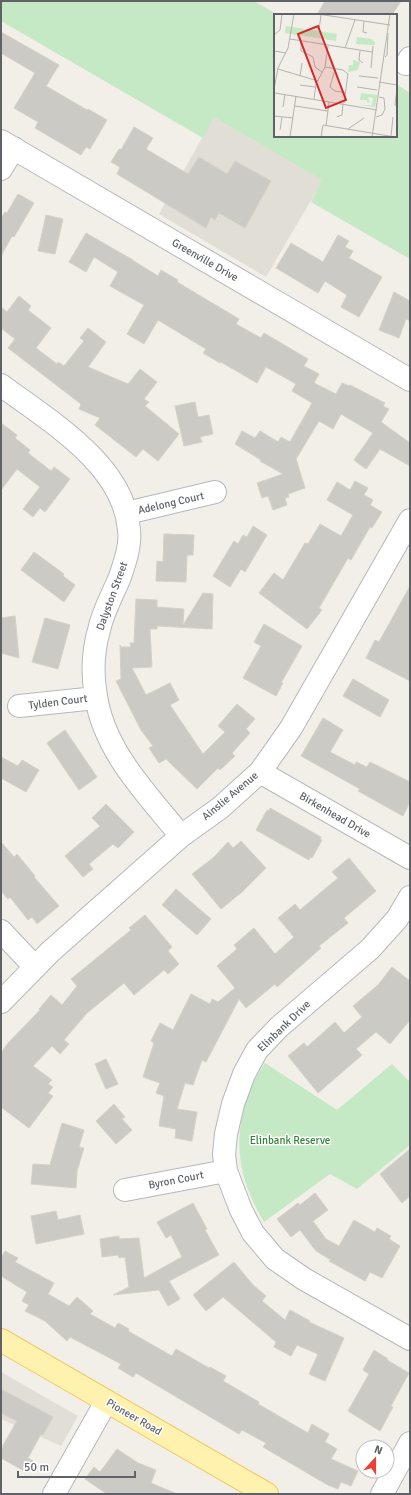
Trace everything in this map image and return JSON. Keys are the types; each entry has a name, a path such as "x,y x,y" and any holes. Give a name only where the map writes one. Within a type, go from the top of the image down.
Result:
{"main road":[{"name":"Pioneer Road","path":"1,1340 267,1494"}],"street":[{"path":"1,169 8,144"},
{"name":"Greenville Drive","path":"8,144 410,380"},
{"name":"Dalyston Street","path":"1,386 78,443 110,478 125,506 130,531 128,551 120,577 99,630 93,665 96,698 105,729 123,763 181,836"},
{"name":"Adelong Court","path":"126,513 214,492"},
{"name":"Ainslie Avenue","path":"1,1002 50,952 181,836 220,808 260,772 290,728 410,520"},
{"name":"Tylden Court","path":"19,706 96,698"},
{"name":"Birkenhead Drive","path":"260,772 410,858"},
{"name":"Elinbank Drive","path":"410,897 397,919 370,949 279,1027 257,1050 244,1074 233,1104 225,1140 224,1154 226,1171 241,1210 253,1233 275,1259 304,1279 410,1339"},
{"path":"1,931 35,967"},
{"name":"Byron Court","path":"125,1190 226,1171"},
{"path":"54,1494 106,1402"},
{"path":"382,1494 410,1443"}],"shaded area":[{"path":"214,117 323,180 266,277 159,214"},
{"path":"1,1372 78,1416 61,1446 1,1419"}],"green space":[{"path":"1,1 254,1 276,14 274,14 274,137 397,137 397,85 410,93 410,259 311,202 322,180 214,117 203,138 1,21"},
{"name":"Elinbank Reserve","path":"265,1063 337,1110 392,1064 410,1082 410,1145 357,1189 330,1174 264,1222 256,1208 245,1181 239,1138 246,1101 255,1079"}],"building":[{"path":"325,1 401,1 393,14 318,14"},
{"path":"1,32 59,65 46,86 107,120 90,149 86,147 81,155 35,128 38,122 14,108 35,73 1,53"},
{"path":"134,127 153,138 146,149 188,174 199,157 227,174 235,161 271,181 245,228 219,213 215,220 211,217 206,228 117,174 120,167 111,162 119,149 121,150"},
{"path":"18,194 34,203 14,237 12,236 1,256 1,218 5,212 7,213"},
{"path":"46,215 63,219 55,254 38,251"},
{"path":"86,233 158,276 161,270 178,280 177,282 239,319 236,324 261,338 264,333 308,359 304,366 319,374 314,383 336,394 342,383 349,386 350,385 385,403 383,406 389,409 381,422 410,443 410,466 380,449 366,469 354,460 373,433 341,414 333,429 319,421 296,459 305,488 288,494 289,497 285,498 287,505 273,510 268,496 262,498 257,483 283,474 235,444 242,431 255,438 260,431 278,442 281,437 290,442 312,403 292,391 296,384 266,367 257,383 203,353 206,349 158,320 144,344 127,334 144,305 110,286 118,272 94,257 86,272 69,262"},
{"path":"338,235 349,241 345,247 353,251 349,258 382,277 359,317 341,307 347,295 325,281 318,293 276,268 291,243 323,262"},
{"path":"394,292 410,301 410,321 406,319 399,338 379,330"},
{"path":"19,296 31,306 28,310 51,328 36,348 57,364 58,362 64,366 84,341 80,338 88,328 106,342 88,367 128,384 140,369 157,382 144,399 149,402 145,406 179,434 158,461 143,449 136,457 95,425 100,418 79,409 81,404 8,348 15,339 1,328 1,307 7,312"},
{"path":"195,402 198,417 209,415 213,434 200,437 202,442 184,446 175,406"},
{"path":"1,423 17,435 15,438 30,450 28,453 51,471 54,467 70,479 45,512 40,508 33,517 23,509 40,487 17,469 1,490"},
{"path":"355,481 368,488 364,495 373,500 370,505 382,512 372,528 370,527 351,560 348,558 319,608 322,610 307,629 259,593 274,573 283,580 305,543 308,544 320,524 341,536 353,515 327,500 337,482 350,490"},
{"path":"253,526 267,535 245,572 241,569 230,587 213,576 234,541 238,544 243,535 247,537"},
{"path":"164,534 194,535 193,555 187,555 186,582 156,581 157,561 163,562"},
{"path":"34,552 64,574 63,576 75,585 64,602 21,570"},
{"path":"410,586 410,681 366,658 375,640 379,642"},
{"path":"203,593 213,594 212,629 157,626 157,629 150,629 152,667 132,668 146,695 170,683 179,700 170,705 203,754 225,732 218,726 237,704 255,719 246,729 250,733 232,753 235,756 220,770 218,768 197,789 166,759 159,763 149,748 153,746 141,730 116,681 121,679 120,645 121,647 131,647 130,643 134,643 136,599 157,600 157,607 184,609 183,625"},
{"path":"15,616 19,658 1,653 1,618"},
{"path":"45,618 70,625 58,669 32,662"},
{"path":"264,624 302,646 281,683 283,683 276,696 243,678 261,646 254,642"},
{"path":"353,679 389,700 380,717 343,696"},
{"path":"323,718 343,730 330,752 355,765 356,762 367,767 370,762 410,782 410,802 403,816 358,791 360,789 301,756"},
{"path":"65,730 97,777 79,790 47,743"},
{"path":"1,757 18,766 22,760 39,770 26,792 1,778"},
{"path":"106,804 134,832 118,848 113,844 89,864 93,869 83,877 65,856 100,826 92,818"},
{"path":"270,808 321,837 320,839 322,840 312,858 310,857 309,860 256,830 267,810 269,811"},
{"path":"241,841 266,868 242,892 221,909 192,874 213,858 228,842 233,848"},
{"path":"1,842 14,857 17,854 35,876 34,877 59,906 37,924 32,917 28,920 10,897 8,899 1,891"},
{"path":"349,858 376,891 344,918 348,923 319,946 321,948 277,987 275,984 246,1008 239,999 206,1062 202,1060 193,1085 185,1083 177,1109 197,1112 192,1141 175,1138 176,1129 159,1126 164,1096 156,1093 160,1083 143,1077 154,1043 151,1041 160,1023 173,1030 191,994 210,1004 212,999 218,1002 235,988 217,966 237,949 234,945 254,928 275,954 294,937 278,918 295,904 300,910 338,878 332,872"},
{"path":"176,889 211,919 197,935 162,905"},
{"path":"145,915 172,947 168,951 179,964 168,974 164,970 134,995 124,983 87,1013 64,1040 69,1044 60,1054 52,1046 33,1066 52,1080 48,1084 53,1087 48,1093 53,1096 29,1128 1,1107 1,1053 8,1043 40,1010 39,1009 51,995 62,1005 77,986 71,979 131,930 129,928"},
{"path":"392,967 410,981 410,1020 390,1044 376,1032 356,1049 362,1055 318,1093 288,1056 304,1043 307,1047 335,1022 344,1033 362,1017 353,1006 378,985"},
{"path":"106,1059 118,1084 106,1089 95,1064"},
{"path":"114,1104 125,1117 122,1119 132,1130 116,1144 96,1121"},
{"path":"62,1123 84,1130 79,1147 84,1148 77,1171 76,1188 31,1184 33,1164 50,1165"},
{"path":"410,1149 410,1196 402,1203 380,1174"},
{"path":"315,1193 328,1210 313,1221 326,1239 339,1246 354,1220 375,1232 377,1228 391,1236 389,1239 400,1246 382,1278 370,1272 365,1281 329,1261 331,1260 316,1251 300,1230 291,1237 277,1219 298,1203 300,1205"},
{"path":"193,1203 207,1229 205,1230 219,1255 169,1281 180,1299 168,1306 159,1290 113,1295 129,1287 125,1257 119,1258 118,1255 102,1257 100,1239 119,1236 119,1239 139,1238 144,1278 182,1257 171,1235 166,1238 157,1222"},
{"path":"56,1211 58,1220 80,1215 84,1234 36,1244 31,1216"},
{"path":"5,1251 18,1258 15,1262 54,1283 48,1294 69,1306 77,1297 93,1311 90,1314 115,1328 118,1323 129,1329 128,1331 172,1356 176,1349 209,1368 210,1367 226,1376 223,1381 259,1402 258,1404 308,1433 312,1424 329,1434 325,1442 337,1449 331,1459 355,1470 355,1477 351,1486 341,1482 338,1489 326,1484 263,1447 266,1443 242,1430 239,1434 136,1373 133,1377 118,1368 121,1364 70,1337 67,1341 45,1321 25,1311 29,1305 22,1301 27,1292 1,1276 1,1258"},
{"path":"234,1262 253,1285 266,1296 262,1301 285,1320 290,1310 310,1321 309,1322 344,1338 325,1381 309,1374 318,1354 297,1345 291,1356 274,1347 276,1342 223,1297 206,1311 193,1295"},
{"path":"374,1350 388,1359 387,1360 409,1373 391,1406 393,1407 380,1431 348,1411 369,1374 363,1370"},
{"path":"1,1389 53,1417 43,1435 41,1434 28,1458 33,1461 26,1472 1,1458 1,1449 17,1421 1,1413"},
{"path":"117,1449 138,1463 156,1470 151,1483 177,1494 107,1494 85,1479 94,1467 100,1472"}]}
